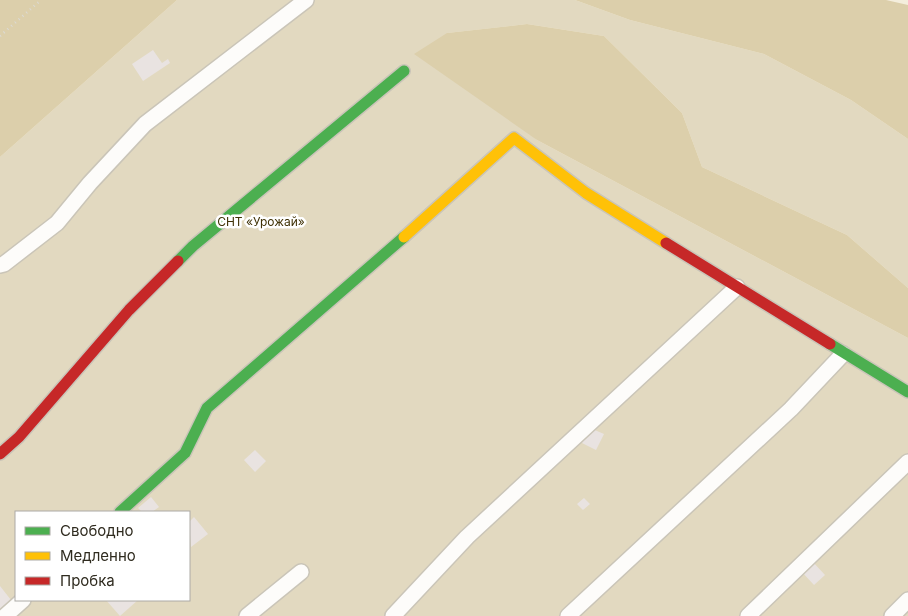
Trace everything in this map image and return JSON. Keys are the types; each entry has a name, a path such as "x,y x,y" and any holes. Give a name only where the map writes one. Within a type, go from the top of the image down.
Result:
{"street":[{"path":"0,265 4,264 57,223 90,183 145,124 306,0"},
{"path":"0,454 19,437 129,310 193,246 404,71"},
{"path":"121,511 185,453 208,408 514,138 586,193 843,354 908,392"},
{"path":"393,616 467,538 737,287"},
{"path":"568,616 791,409 843,354"},
{"path":"748,616 908,462"},
{"path":"247,616 301,572"},
{"path":"892,616 908,600"},
{"path":"5,616 22,601"}],"path":[{"path":"0,36 41,0"}],"green space":[{"name":"СНТ «Урожай»","path":"177,0 575,0 630,20 764,54 851,100 908,139 908,288 847,235 702,167 682,113 604,36 527,24 447,33 537,140 908,338 908,616 0,616 0,157"}],"shaded area":[{"path":"0,0 177,0 0,157"},
{"path":"575,0 886,0 908,5 908,139 851,100 764,54 630,20"},
{"path":"527,24 604,36 682,113 702,167 847,235 908,288 908,338 537,140 414,54 447,33"}],"building":[{"path":"153,50 162,63 168,59 170,63 143,81 132,64"},
{"path":"590,428 604,434 596,450 582,443"},
{"path":"255,450 266,461 255,472 244,460"},
{"path":"151,497 159,507 153,511 141,511 138,508"},
{"path":"584,498 590,504 583,510 577,504"},
{"path":"194,517 208,534 191,547 190,534 190,521"},
{"path":"812,561 825,575 814,585 801,571"},
{"path":"0,586 11,600 0,609"},
{"path":"107,601 137,601 120,616"}],"traffic: fast":[{"path":"178,261 193,246 404,71"},
{"path":"121,511 185,453 207,408 404,237"},
{"path":"830,344 908,392"}],"traffic: slow":[{"path":"404,237 514,138 586,193 666,243"}],"traffic: jam":[{"path":"666,243 830,344"},
{"path":"0,454 19,437 129,310 178,261"}]}
